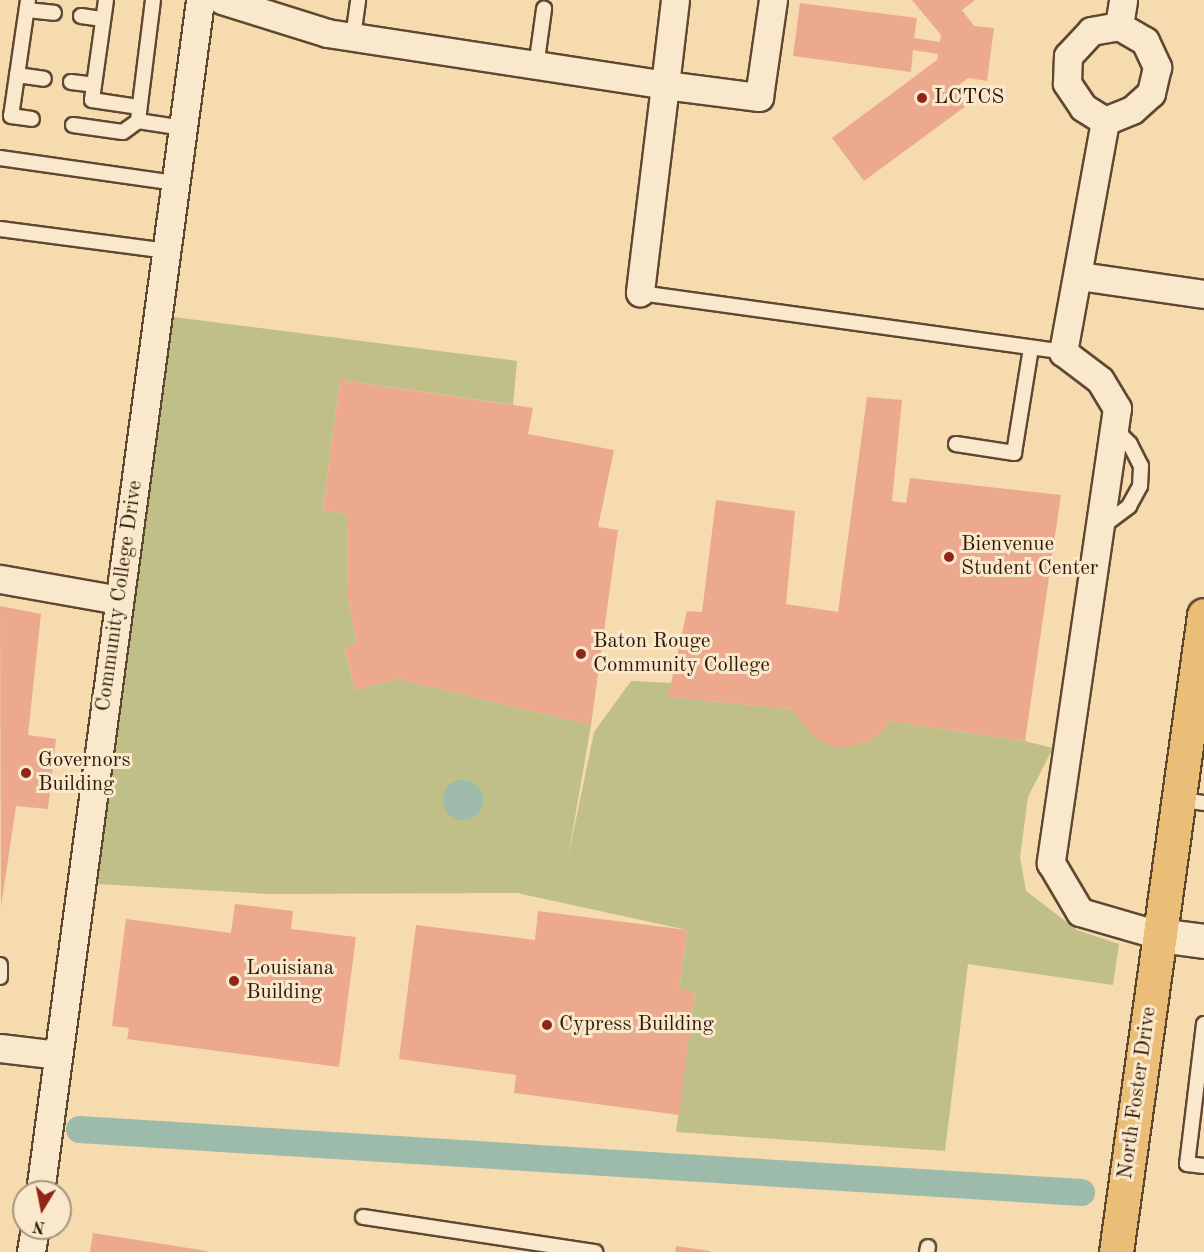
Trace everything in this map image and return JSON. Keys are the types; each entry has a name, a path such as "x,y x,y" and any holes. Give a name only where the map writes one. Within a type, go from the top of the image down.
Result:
{"main road":[{"name":"North Foster Drive","path":"1117,1247 1159,935 1191,801 1204,615"}],"street":[{"name":"Community College Drive","path":"42,1180 200,0"},
{"path":"222,0 327,33 536,67 759,97 773,0"},
{"path":"640,293 675,0"},
{"path":"1121,13 1145,41 1157,67 1151,93 1132,110 1105,121 1083,107 1067,83 1068,57 1090,31 1121,13"},
{"path":"1105,121 1080,276 1064,352 1100,380 1117,408 1051,863 1080,912 1159,935 1204,941"},
{"path":"1080,276 1204,294"},
{"path":"0,579 119,600"},
{"path":"0,1048 58,1055"}],"lane":[{"path":"106,0 92,100 183,128"},
{"path":"73,125 123,132 139,114 153,0"},
{"path":"353,37 358,0"},
{"path":"32,119 11,116 27,5 54,13"},
{"path":"536,67 544,9"},
{"path":"81,16 103,19"},
{"path":"17,75 44,79"},
{"path":"70,82 94,86"},
{"path":"0,158 176,183"},
{"path":"0,229 166,251"},
{"path":"640,293 1064,352"},
{"path":"956,444 1014,453 1031,348"},
{"path":"0,965 0,977"},
{"path":"1204,1024 1187,1164 1204,1166"},
{"path":"363,1217 595,1252"}],"shaded area":[{"path":"158,315 517,361 513,405 340,380 323,510 348,514 347,595 357,643 345,649 355,690 398,679 591,725 568,858 594,732 631,681 672,683 669,697 791,709 835,747 866,743 885,729 889,721 1025,741 1053,748 1028,797 1020,857 1026,891 1077,930 1119,944 1113,985 968,964 945,1151 676,1132 695,992 679,989 687,930 517,893 267,894 81,883"},
{"path":"463,780 471,781 477,786 482,792 482,808 477,814 471,819 463,820 455,819 449,814 444,808 443,800 444,792 449,786 455,781"}],"building":[{"name":"LCTCS","path":"912,0 975,0 962,10 974,26 994,28 987,81 968,78 953,90 966,106 864,181 832,138 937,60 938,54 913,50 911,72 793,56 800,3 917,18 914,38 940,42 941,35"},
{"path":"340,380 533,408 528,434 614,450 598,527 618,530 591,725 398,679 355,690 345,648 357,643 347,595 348,514 323,510"},
{"name":"Bienvenue Student Center","path":"867,397 902,400 892,501 906,503 910,478 1061,495 1025,741 889,721 885,729 866,743 835,748 814,737 791,709 668,697 687,611 702,612 716,500 795,511 786,604 838,612"},
{"name":"Governors Building","path":"0,606 41,614 28,735 56,739 48,809 16,806 1,907"},
{"name":"Louisiana Building","path":"235,904 293,911 291,929 356,937 339,1067 127,1039 129,1028 112,1026 126,919 231,933"},
{"name":"Cypress Building","path":"538,911 687,930 679,989 695,991 679,1115 514,1093 516,1075 399,1059 416,925 535,940"},
{"path":"93,1233 207,1251 207,1252 90,1252"},
{"path":"676,1246 710,1251 710,1252 675,1252"}],"waterway":[{"path":"79,1129 1081,1192"}],"place":[{"name":"LCTCS","path":"922,98"},
{"name":"Bienvenue Student Center","path":"949,557"},
{"name":"Baton Rouge Community College","path":"581,654"},
{"name":"Governors Building","path":"26,773"},
{"name":"Louisiana Building","path":"234,981"},
{"name":"Cypress Building","path":"547,1025"}]}
